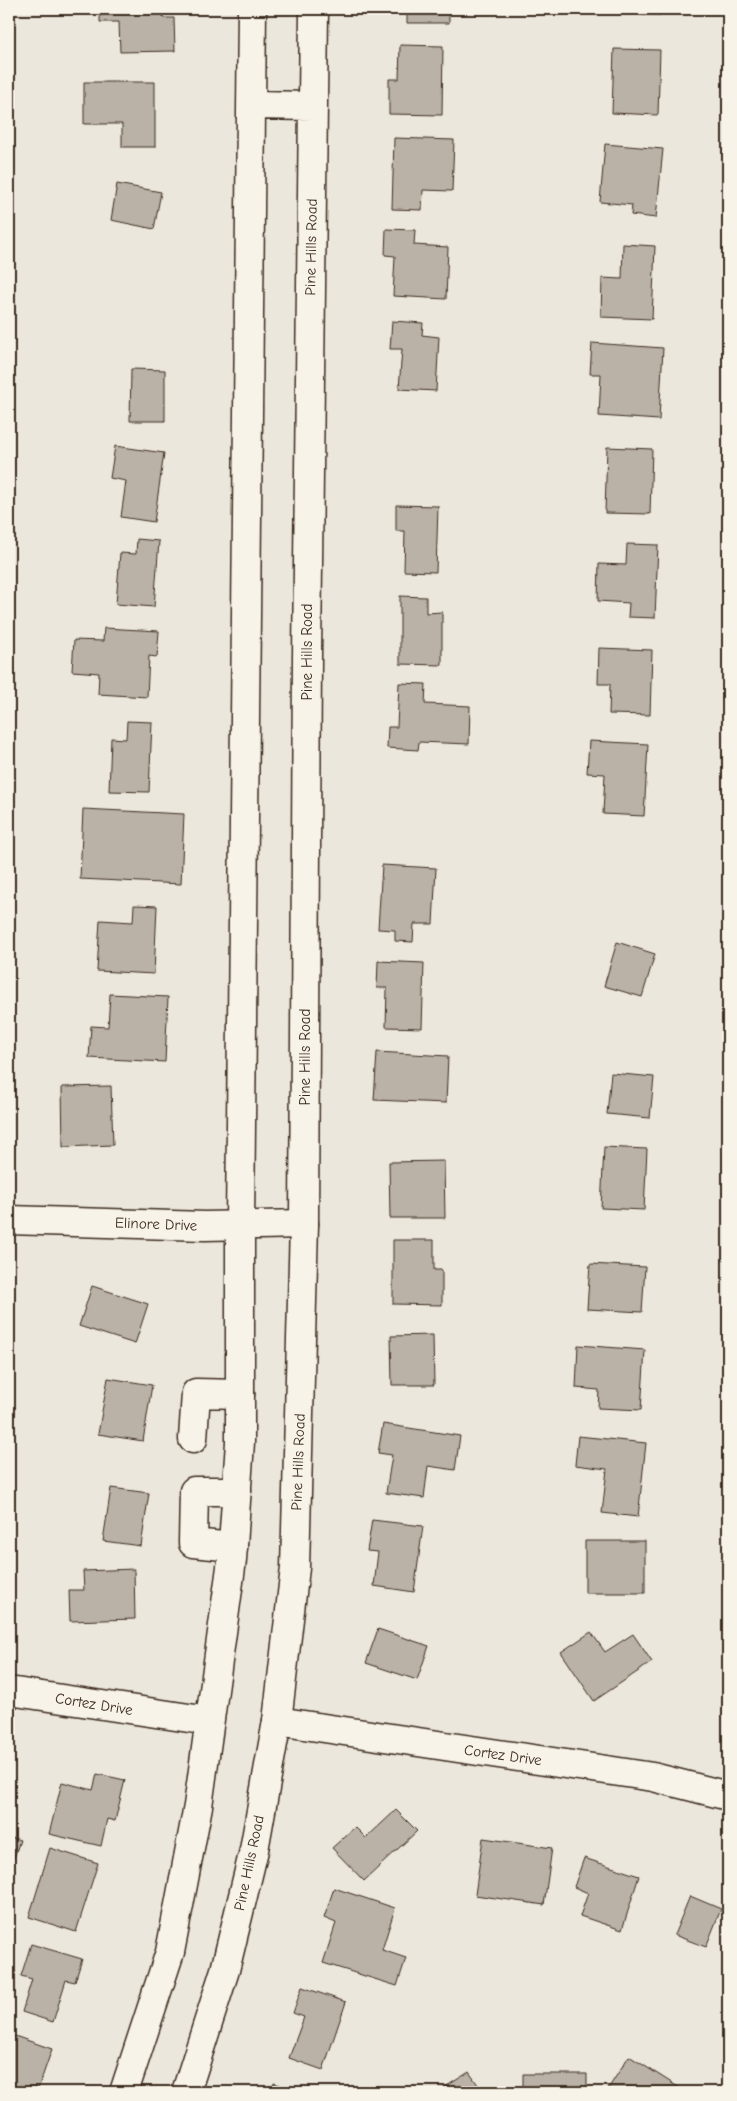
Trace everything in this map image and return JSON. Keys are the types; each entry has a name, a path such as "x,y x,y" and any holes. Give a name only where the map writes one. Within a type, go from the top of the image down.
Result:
{"main road":[{"path":"124,2092 170,1952 198,1806 233,1546 237,1491 240,1442 240,1225 252,9"},
{"name":"Pine Hills Road","path":"186,2092 224,1970 254,1850 277,1721 295,1568 304,1224 307,647 314,9"},
{"path":"251,105 312,106"},
{"name":"Elinore Drive","path":"9,1220 205,1226 304,1224"},
{"path":"193,1439 196,1393 240,1394"},
{"path":"233,1546 193,1543 194,1491 237,1491"},
{"name":"Cortez Drive","path":"9,1691 209,1721"},
{"name":"Cortez Drive","path":"277,1721 653,1777 728,1796"}],"building":[{"path":"100,9 163,9 163,18 174,18 175,51 120,52 119,22 100,22"},
{"path":"407,9 449,9 449,23 407,23"},
{"path":"620,9 660,9 660,15 619,14"},
{"path":"400,45 443,46 442,115 389,114 389,79 399,79"},
{"path":"614,49 660,50 658,115 612,113"},
{"path":"84,82 155,82 155,147 122,147 122,124 84,124"},
{"path":"394,138 454,140 452,191 423,190 422,210 392,209"},
{"path":"605,144 663,149 656,218 631,215 632,205 600,202"},
{"path":"117,184 161,192 154,229 111,220"},
{"path":"386,229 415,230 414,245 448,247 446,299 393,296 395,256 385,255"},
{"path":"623,244 655,246 652,319 601,317 602,278 622,279"},
{"path":"392,321 423,323 422,335 439,337 436,391 399,389 402,349 390,349"},
{"path":"592,343 663,348 659,420 599,416 601,374 590,374"},
{"path":"131,369 165,370 165,421 130,421"},
{"path":"115,446 164,453 154,522 121,517 126,481 110,478"},
{"path":"607,447 652,449 650,514 605,513"},
{"path":"396,505 438,506 436,572 404,571 405,531 396,531"},
{"path":"137,539 159,541 154,607 116,604 120,553 136,554"},
{"path":"627,544 658,545 655,618 628,617 629,603 598,601 599,564 626,565"},
{"path":"400,596 426,597 426,613 442,612 442,665 400,664"},
{"path":"104,628 159,631 157,657 149,656 147,697 98,694 99,673 72,671 74,640 103,641"},
{"path":"599,648 652,650 650,715 609,714 610,684 598,684"},
{"path":"399,683 426,684 425,704 470,706 469,744 419,742 418,750 387,748 388,727 397,727"},
{"path":"127,721 152,722 149,792 109,791 111,738 126,739"},
{"path":"589,741 648,744 644,816 603,814 605,774 587,773"},
{"path":"83,809 184,814 181,884 80,879"},
{"path":"382,865 436,868 433,924 414,924 413,942 395,941 395,930 378,929"},
{"path":"134,905 157,906 154,974 97,971 100,920 133,922"},
{"path":"617,942 655,954 642,997 604,986"},
{"path":"378,961 424,963 422,1028 386,1027 387,988 377,988"},
{"path":"110,994 168,997 165,1062 89,1058 91,1026 108,1027"},
{"path":"377,1052 448,1056 446,1103 374,1100"},
{"path":"611,1073 654,1077 650,1118 607,1114"},
{"path":"111,1086 113,1145 63,1147 62,1087"},
{"path":"604,1147 647,1149 644,1210 601,1208"},
{"path":"444,1161 445,1218 390,1218 389,1162"},
{"path":"393,1240 434,1240 434,1270 442,1270 442,1305 393,1304"},
{"path":"590,1264 645,1267 642,1312 587,1309"},
{"path":"92,1286 148,1304 135,1344 79,1326"},
{"path":"433,1335 434,1385 392,1385 391,1336"},
{"path":"578,1345 645,1350 641,1410 598,1408 599,1390 576,1388"},
{"path":"108,1378 152,1385 143,1441 98,1434"},
{"path":"383,1424 460,1436 455,1470 428,1466 424,1498 386,1493 392,1455 378,1453"},
{"path":"578,1436 646,1443 638,1517 602,1513 607,1469 575,1465"},
{"path":"111,1488 149,1493 141,1546 103,1541"},
{"path":"372,1520 423,1526 414,1592 374,1586 378,1552 367,1551"},
{"path":"585,1541 645,1541 645,1593 585,1593"},
{"path":"134,1569 135,1619 70,1621 69,1590 84,1590 83,1571"},
{"path":"378,1629 429,1646 417,1680 366,1663"},
{"path":"591,1632 605,1652 633,1634 652,1662 594,1701 561,1652"},
{"path":"97,1774 125,1780 115,1821 107,1819 101,1846 49,1834 62,1782 93,1790"},
{"path":"396,1810 417,1831 364,1881 332,1848 355,1827 366,1838"},
{"path":"9,1837 20,1840 12,1864 9,1863"},
{"path":"483,1838 552,1848 544,1905 475,1895"},
{"path":"50,1848 98,1863 76,1932 29,1917"},
{"path":"584,1858 639,1876 622,1930 580,1916 588,1893 574,1887"},
{"path":"334,1888 395,1908 382,1950 406,1958 397,1986 323,1963 336,1923 324,1918"},
{"path":"690,1896 721,1909 706,1947 674,1935"},
{"path":"31,1944 82,1959 75,1982 66,1980 53,2022 22,2012 32,1979 21,1976"},
{"path":"302,1987 346,2002 323,2070 289,2058 304,2017 293,2013"},
{"path":"9,2034 52,2049 37,2092 9,2092"},
{"path":"629,2056 686,2092 606,2092"},
{"path":"469,2072 483,2092 439,2091"},
{"path":"523,2074 587,2074 587,2092 523,2092"},
{"path":"274,2083 301,2092 271,2092"}]}
